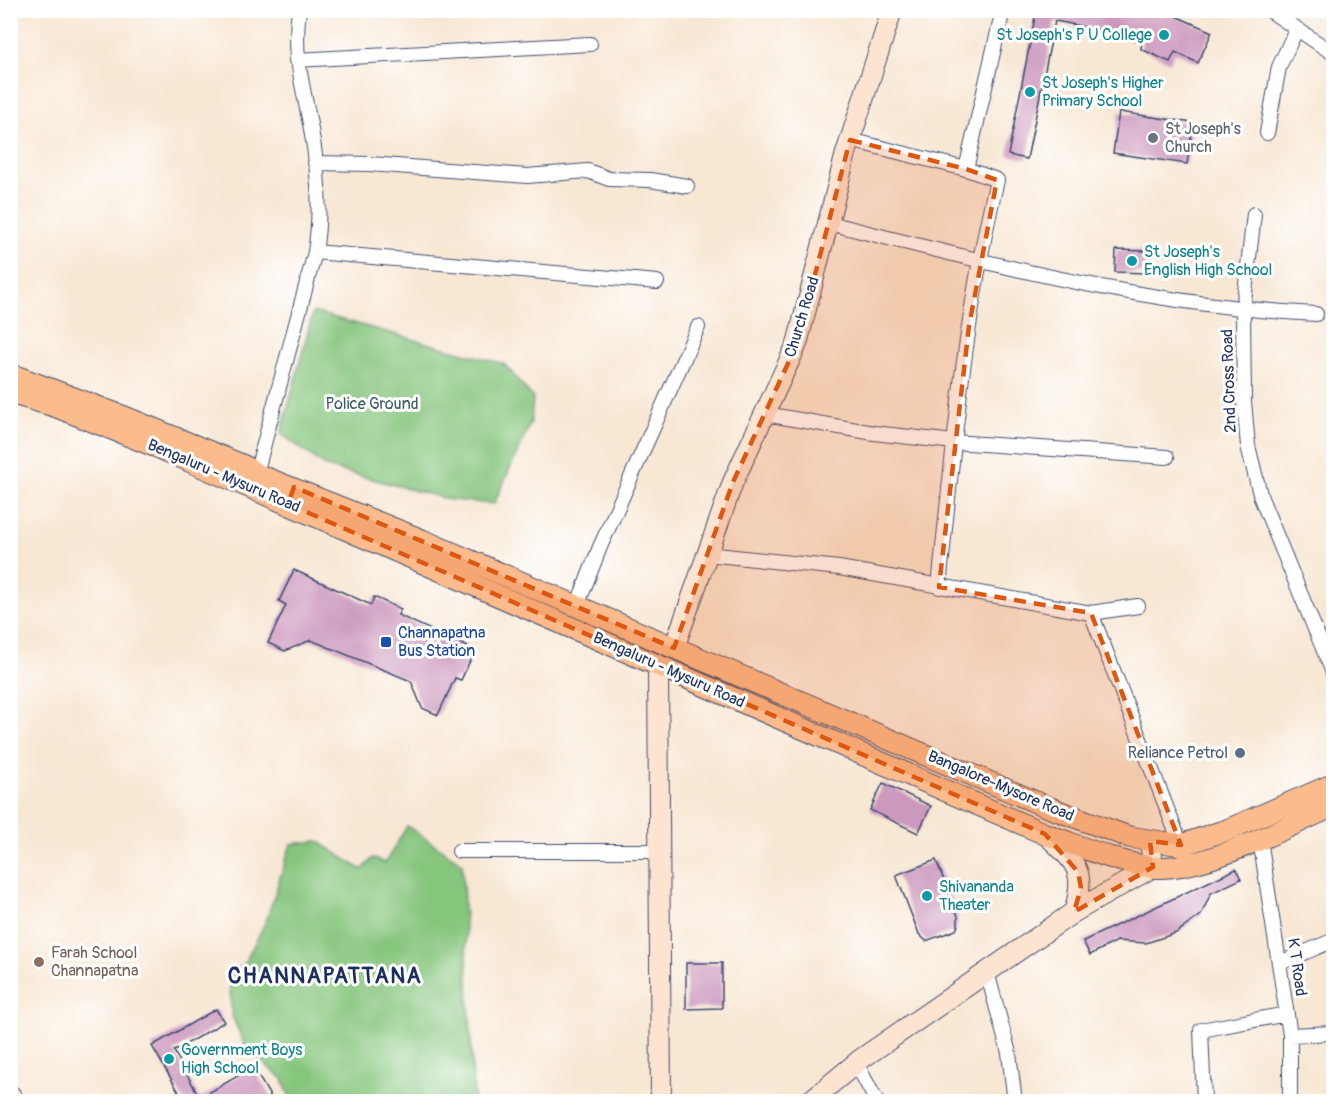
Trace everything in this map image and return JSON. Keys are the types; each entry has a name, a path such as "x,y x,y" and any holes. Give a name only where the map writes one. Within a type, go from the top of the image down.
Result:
{"main road":[{"name":"Bengaluru - Mysuru Road","path":"10,374 122,416 244,466 291,496"},
{"name":"Bengaluru - Mysuru Road","path":"10,393 57,407 157,447 291,496 520,594 658,665 1046,834 1111,856 1153,867 1176,866 1240,848 1334,806"},
{"name":"Bengaluru - Mysuru Road","path":"520,594 576,606 674,648"},
{"name":"Bangalore-Mysore Road","path":"674,648 1046,806 1119,834 1150,841 1181,845 1227,830 1334,784"}],"street":[{"path":"256,474 315,252 319,224 311,126 296,60 299,10"},
{"name":"Church Road","path":"674,648 733,482 797,345 850,140 892,10"},
{"path":"966,169 1002,10"},
{"path":"1277,13 1296,30 1334,54"},
{"path":"1268,133 1279,67 1296,30"},
{"path":"296,60 590,44"},
{"path":"850,140 966,169 998,180 979,261 954,442 939,587"},
{"path":"315,164 380,164 527,176 588,171 609,179 650,180 687,186"},
{"name":"2nd Cross Road","path":"1254,214 1243,310 1244,402 1248,446 1261,498 1334,675"},
{"path":"829,223 979,261 1122,291 1243,310 1316,314"},
{"path":"315,252 657,282"},
{"path":"576,606 698,327"},
{"path":"765,414 874,433 954,442 1167,457"},
{"path":"707,554 839,568 1091,613 1138,606"},
{"path":"1091,613 1181,845 1176,866"},
{"path":"658,665 661,1101"},
{"path":"1046,834 1072,859 1078,872 1082,888 1074,912"},
{"name":"K T Road","path":"1260,839 1290,1035 1290,1101"},
{"path":"809,1101 856,1063 1074,912 1153,867 1150,841"},
{"path":"459,851 659,851"},
{"path":"1280,963 1334,940"},
{"path":"987,972 1009,1053 1015,1101"},
{"path":"1192,1101 1204,1100 1201,1030 1287,1014"},
{"path":"1290,1035 1334,1033"},
{"path":"856,1063 877,1101"},
{"path":"10,1095 15,1101"}],"highlighted area":[{"path":"850,140 966,169 997,180 969,326 939,587 1091,613 1181,845 1150,841 1153,867 1074,912 1081,888 1078,872 1045,834 288,504 294,487 674,648 733,482 797,344"}],"green space":[{"name":"Police Ground","path":"313,312 504,364 533,398 531,422 494,504 451,500 327,467 281,434"},
{"path":"407,826 462,863 474,1101 291,1101 283,1079 247,1050 232,1016 229,975 244,964 266,921 291,844 318,841 362,870 373,858 385,863"}],"building":[{"path":"1030,10 1169,13 1212,32 1198,63 1175,52 1170,62 1141,49 1142,41 1117,38 1117,33 1055,21 1027,159 1008,155 1035,17 1030,16"},
{"name":"St Joseph's Church","path":"1119,112 1193,123 1187,164 1113,153"},
{"name":"St Joseph's English High School","path":"1116,250 1149,251 1148,273 1115,272"},
{"name":"Channapatna Bus Station","path":"294,570 371,605 374,597 401,609 398,615 475,650 461,680 455,678 438,715 422,708 411,681 311,640 285,651 268,643 286,605 279,601"},
{"path":"883,783 931,806 918,833 870,810"},
{"name":"Shivananda Theater","path":"936,860 958,916 958,925 956,930 926,941 919,934 896,875"},
{"path":"1236,869 1241,879 1211,893 1201,915 1176,933 1146,943 1117,941 1090,955 1083,941"},
{"path":"686,963 722,963 722,1008 686,1009"},
{"name":"Government Boys High School","path":"216,1009 224,1022 174,1051 200,1098 253,1067 273,1101 184,1101 152,1046"}],"place":[{"name":"St Joseph's P U College","path":"1164,35"},
{"name":"St Joseph's Higher Primary School","path":"1030,92"},
{"name":"St Joseph's Church","path":"1153,138"},
{"name":"St Joseph's English High School","path":"1132,261"},
{"name":"Channapatna Bus Station","path":"386,642"},
{"name":"Reliance Petrol","path":"1240,753"},
{"name":"Shivananda Theater","path":"927,896"},
{"name":"Farah School Channapatna","path":"39,962"},
{"name":"Government Boys High School","path":"169,1059"}],"district":[{"name":"CHANNAPATTANA","path":"325,976"}]}
